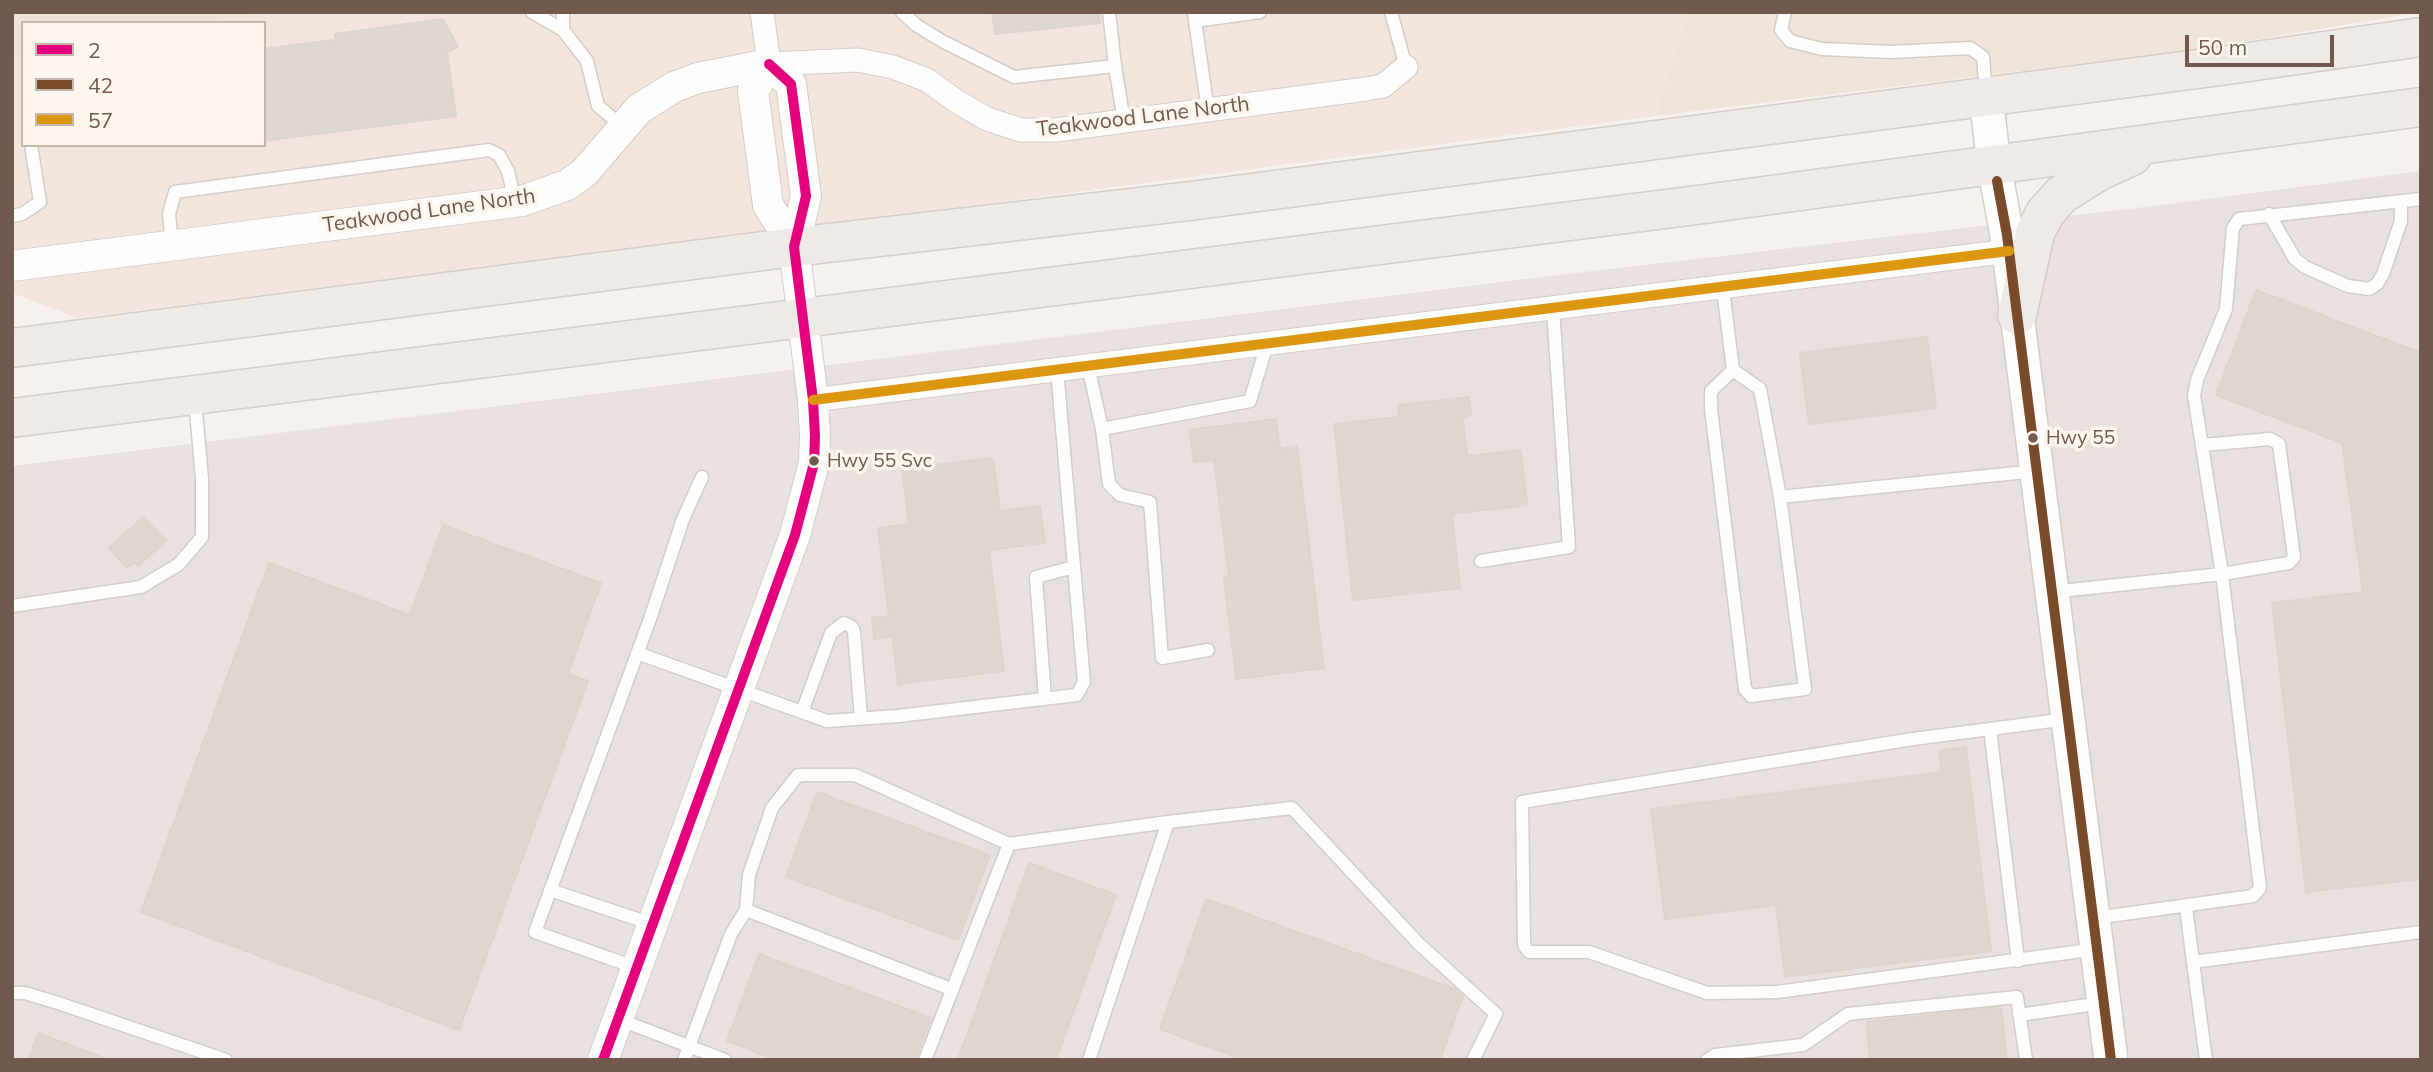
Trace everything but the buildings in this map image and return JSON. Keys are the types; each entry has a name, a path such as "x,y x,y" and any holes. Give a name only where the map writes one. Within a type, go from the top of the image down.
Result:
{"highway":[{"path":"12,348 794,247 1190,201 2421,37"},
{"path":"12,418 803,320 2421,107"},
{"path":"2017,315 2035,233 2045,213 2061,195 2099,172 2161,143"}],"main road":[{"path":"1986,97 1994,165 2009,251 2111,1060"}],"street":[{"path":"603,1060 795,534 809,486 815,436 813,400 794,247 768,205 753,91 769,64 762,12"},
{"name":"Teakwood Lane North","path":"12,265 515,201 549,193 567,185 583,173 639,109 674,88 698,78 769,64 858,60 893,67 927,80 987,119 1021,130 1056,130 1383,86 1406,67"},
{"path":"813,400 1723,289 2009,251"}],"lane":[{"path":"532,12 563,30 587,61 598,106 622,126"},
{"path":"563,12 563,30"},
{"path":"902,12 916,25 942,41 1014,77 1115,66"},
{"path":"1109,12 1124,121"},
{"path":"1208,110 1195,16 1260,12"},
{"path":"1391,12 1406,67"},
{"path":"1785,12 1781,30 1790,41 1822,49 1891,51 1970,48 1983,57 1986,97"},
{"path":"12,216 22,214 40,202 31,147"},
{"path":"172,246 169,214 175,192 461,153 489,150 499,155 508,171 515,201"},
{"path":"2067,719 1913,739 1522,802 1524,945 1529,952 1589,952 1707,993 1777,992 2018,961 2094,934 2186,907 2253,896 2260,888 2222,574 2194,395 2197,380 2226,309 2233,228 2239,219 2269,214 2421,199"},
{"path":"2269,214 2295,259 2305,267 2348,286 2369,289 2377,284 2383,274 2401,221 2401,201"},
{"path":"1723,289 1733,370 1760,389 1780,498 1805,689 1751,696 1745,689 1711,409 1711,391 1733,370"},
{"path":"1481,561 1569,547 1553,309"},
{"path":"1102,429 1250,401 1267,344"},
{"path":"1088,366 1102,429 1109,484 1120,495 1150,502 1162,658 1208,650"},
{"path":"637,653 827,721 898,716 1077,695 1084,682 1057,370"},
{"path":"12,606 141,587 179,564 187,555 202,537 202,479 194,395"},
{"path":"2051,592 2222,574 2289,563 2294,557 2279,444 2270,439 2203,445"},
{"path":"1780,498 2036,471"},
{"path":"637,968 535,932 683,519 702,477"},
{"path":"1045,699 1036,577 1074,567"},
{"path":"802,712 831,633 844,623 852,627 856,645 861,718"},
{"path":"1990,729 2018,961"},
{"path":"684,1060 732,934 746,910 749,875 772,808 798,775 855,775 1009,844 1292,808 1419,944 1496,1014 1473,1060"},
{"path":"1089,1060 1168,822"},
{"path":"925,1060 1009,844"},
{"path":"550,890 653,925"},
{"path":"2186,907 2206,1060"},
{"path":"746,910 951,989"},
{"path":"2193,962 2421,932"},
{"path":"12,993 25,993 58,1003 226,1060"},
{"path":"1707,1060 1715,1055 1803,1045 1848,1014 2017,996 2025,1060"},
{"path":"2019,1016 2104,1003"},
{"path":"618,1019 725,1060"}],"shaded area":[{"path":"12,12 264,12 219,21 21,21 21,58 12,60"},
{"path":"264,12 1688,12 1655,116 833,224 78,318 12,293 12,60 21,58 21,147 266,147 266,21 219,21"},
{"path":"1688,12 2421,12 2194,50 1655,116"},
{"path":"2421,171 2421,1060 12,1060 12,466 1567,274 2154,206"}],"transit line":[{"name":"2","path":"603,1060 795,535 814,463 813,400 794,247 806,196 791,84 769,64"},
{"name":"42","path":"1997,181 2007,235 2111,1060"},
{"name":"57","path":"813,400 2009,251"}],"place":[{"name":"Hwy 55","path":"2033,438"},
{"name":"Hwy 55 Svc","path":"814,461"}]}
